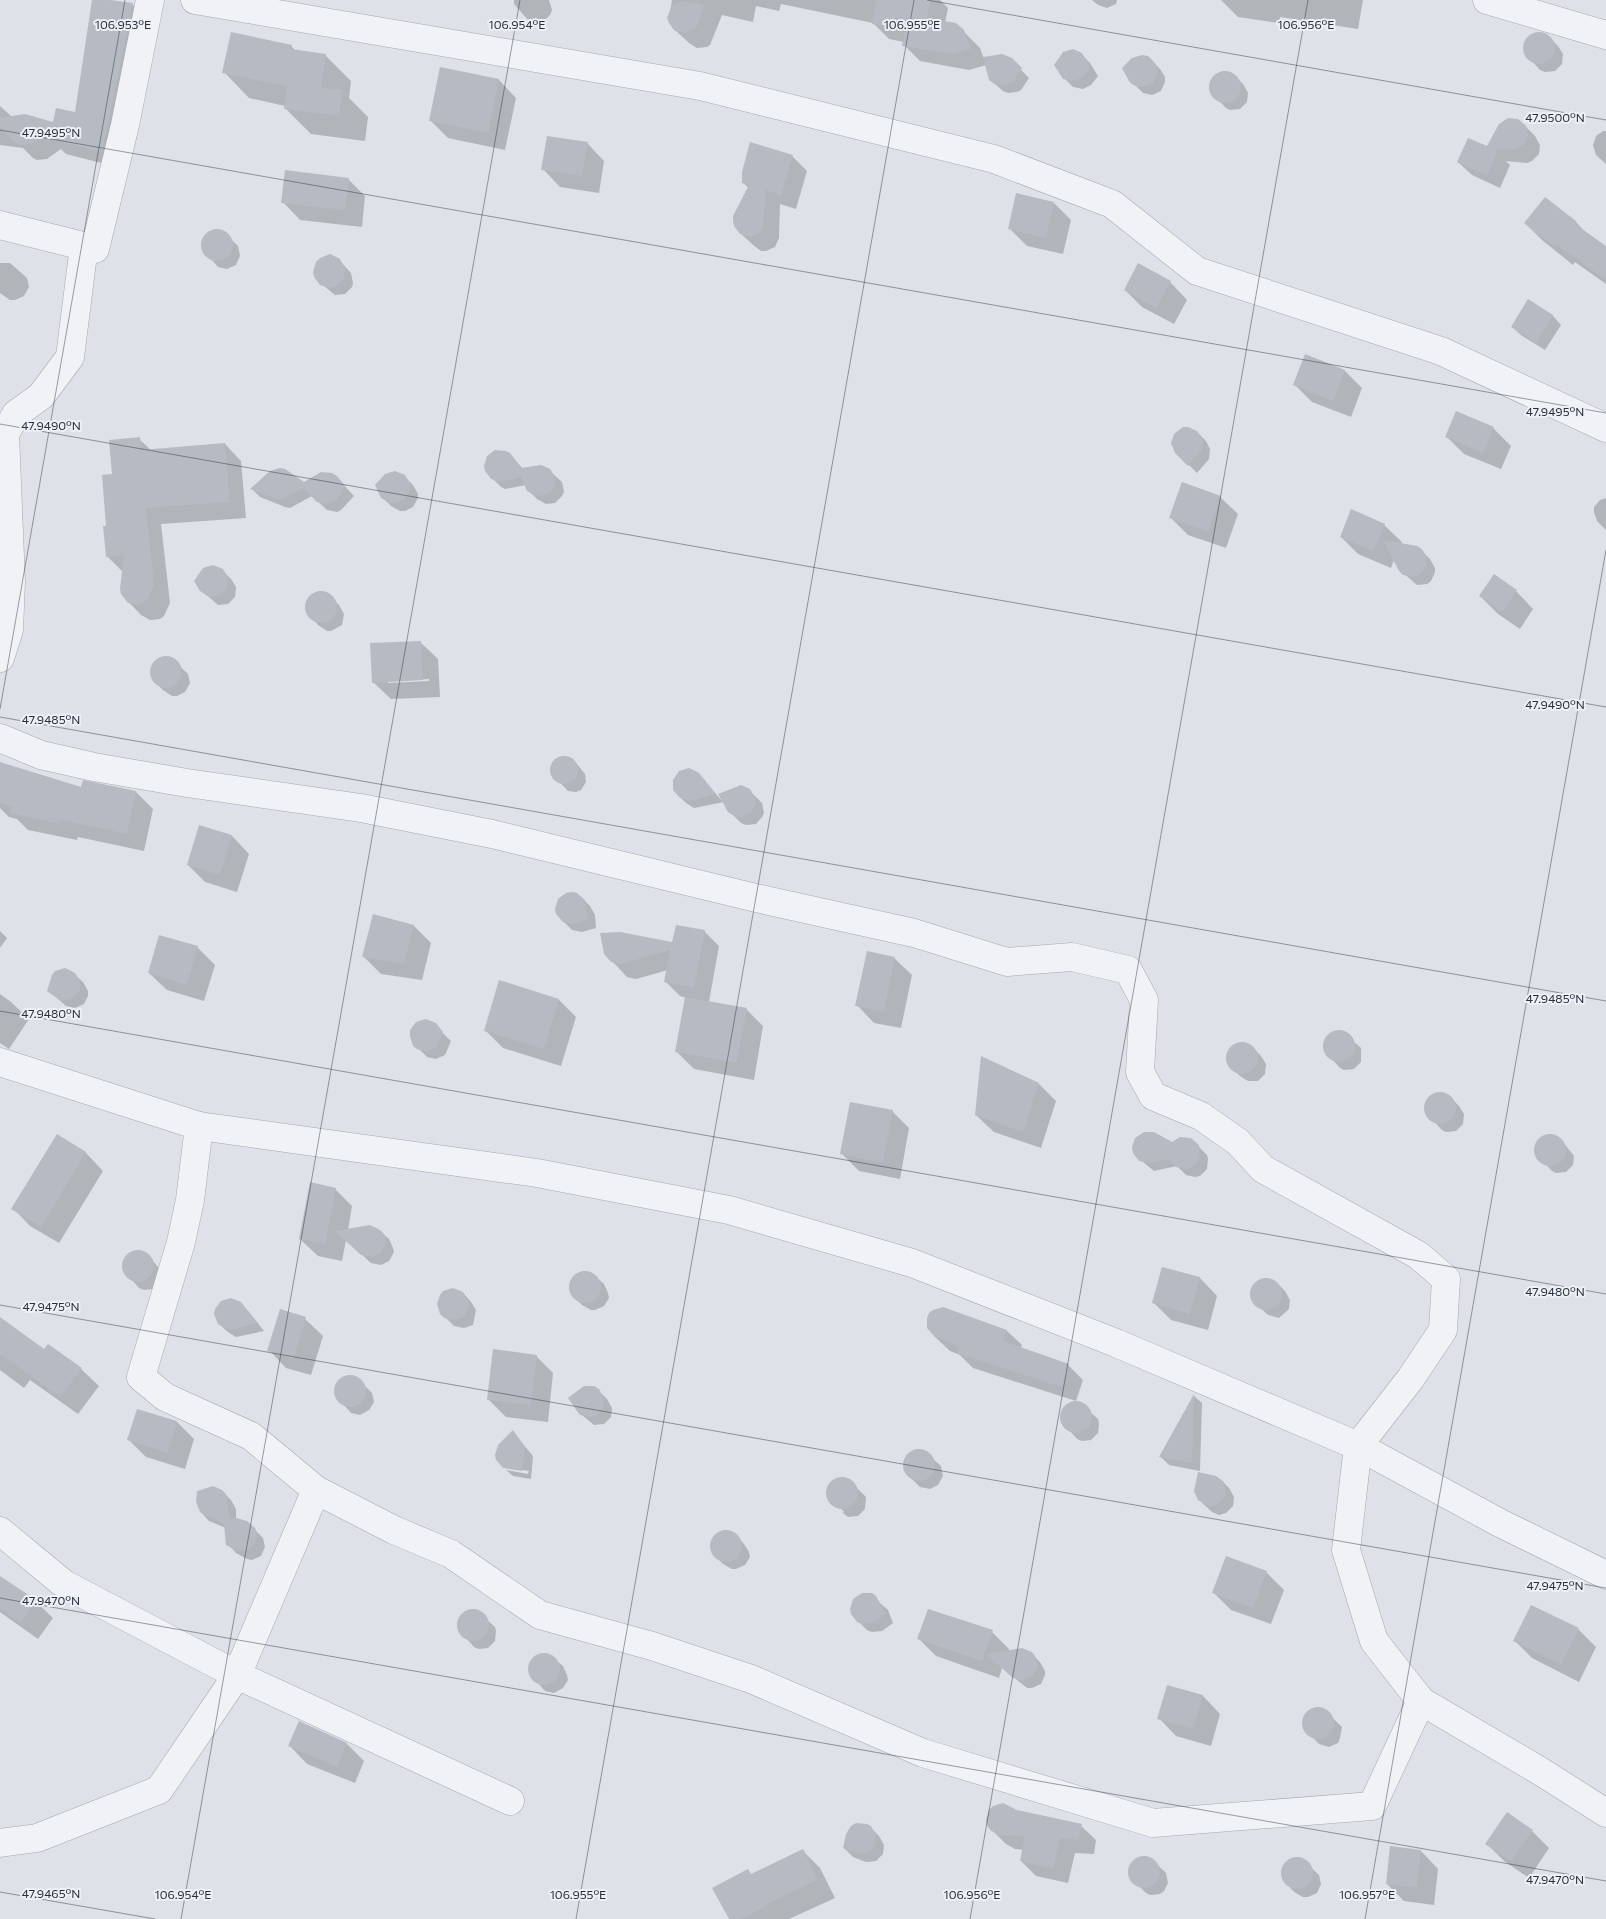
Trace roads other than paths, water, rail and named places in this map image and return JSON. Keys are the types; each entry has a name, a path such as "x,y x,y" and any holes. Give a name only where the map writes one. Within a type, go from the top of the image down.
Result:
{"street":[{"path":"0,225 95,249 125,125 150,0"},
{"path":"195,0 700,86 994,159 1112,204 1197,271 1441,351 1606,428"},
{"path":"1487,0 1606,35"},
{"path":"0,658 9,630 10,582 5,434 16,414 41,396 70,357 84,246"},
{"path":"0,738 41,754 94,767 187,783 361,808 492,834 756,898 914,932 1008,962 1072,957 1128,970 1144,1000 1140,1072 1153,1096 1201,1116 1238,1142 1263,1168 1418,1254 1446,1279 1443,1330 1411,1378 1358,1446 1346,1550 1374,1642 1421,1701 1540,1771 1606,1813"},
{"path":"0,1062 200,1126 537,1173 729,1210 912,1263 1116,1343 1358,1446 1500,1523 1606,1575"},
{"path":"200,1126 190,1200 180,1242 141,1377 165,1397 251,1436 316,1490 394,1530 451,1554 540,1615 652,1646 751,1679 923,1753 1153,1823 1372,1806 1421,1701"},
{"path":"0,1843 37,1838 159,1790 237,1675 316,1490"},
{"path":"0,1531 64,1584 237,1675 510,1801"}]}
